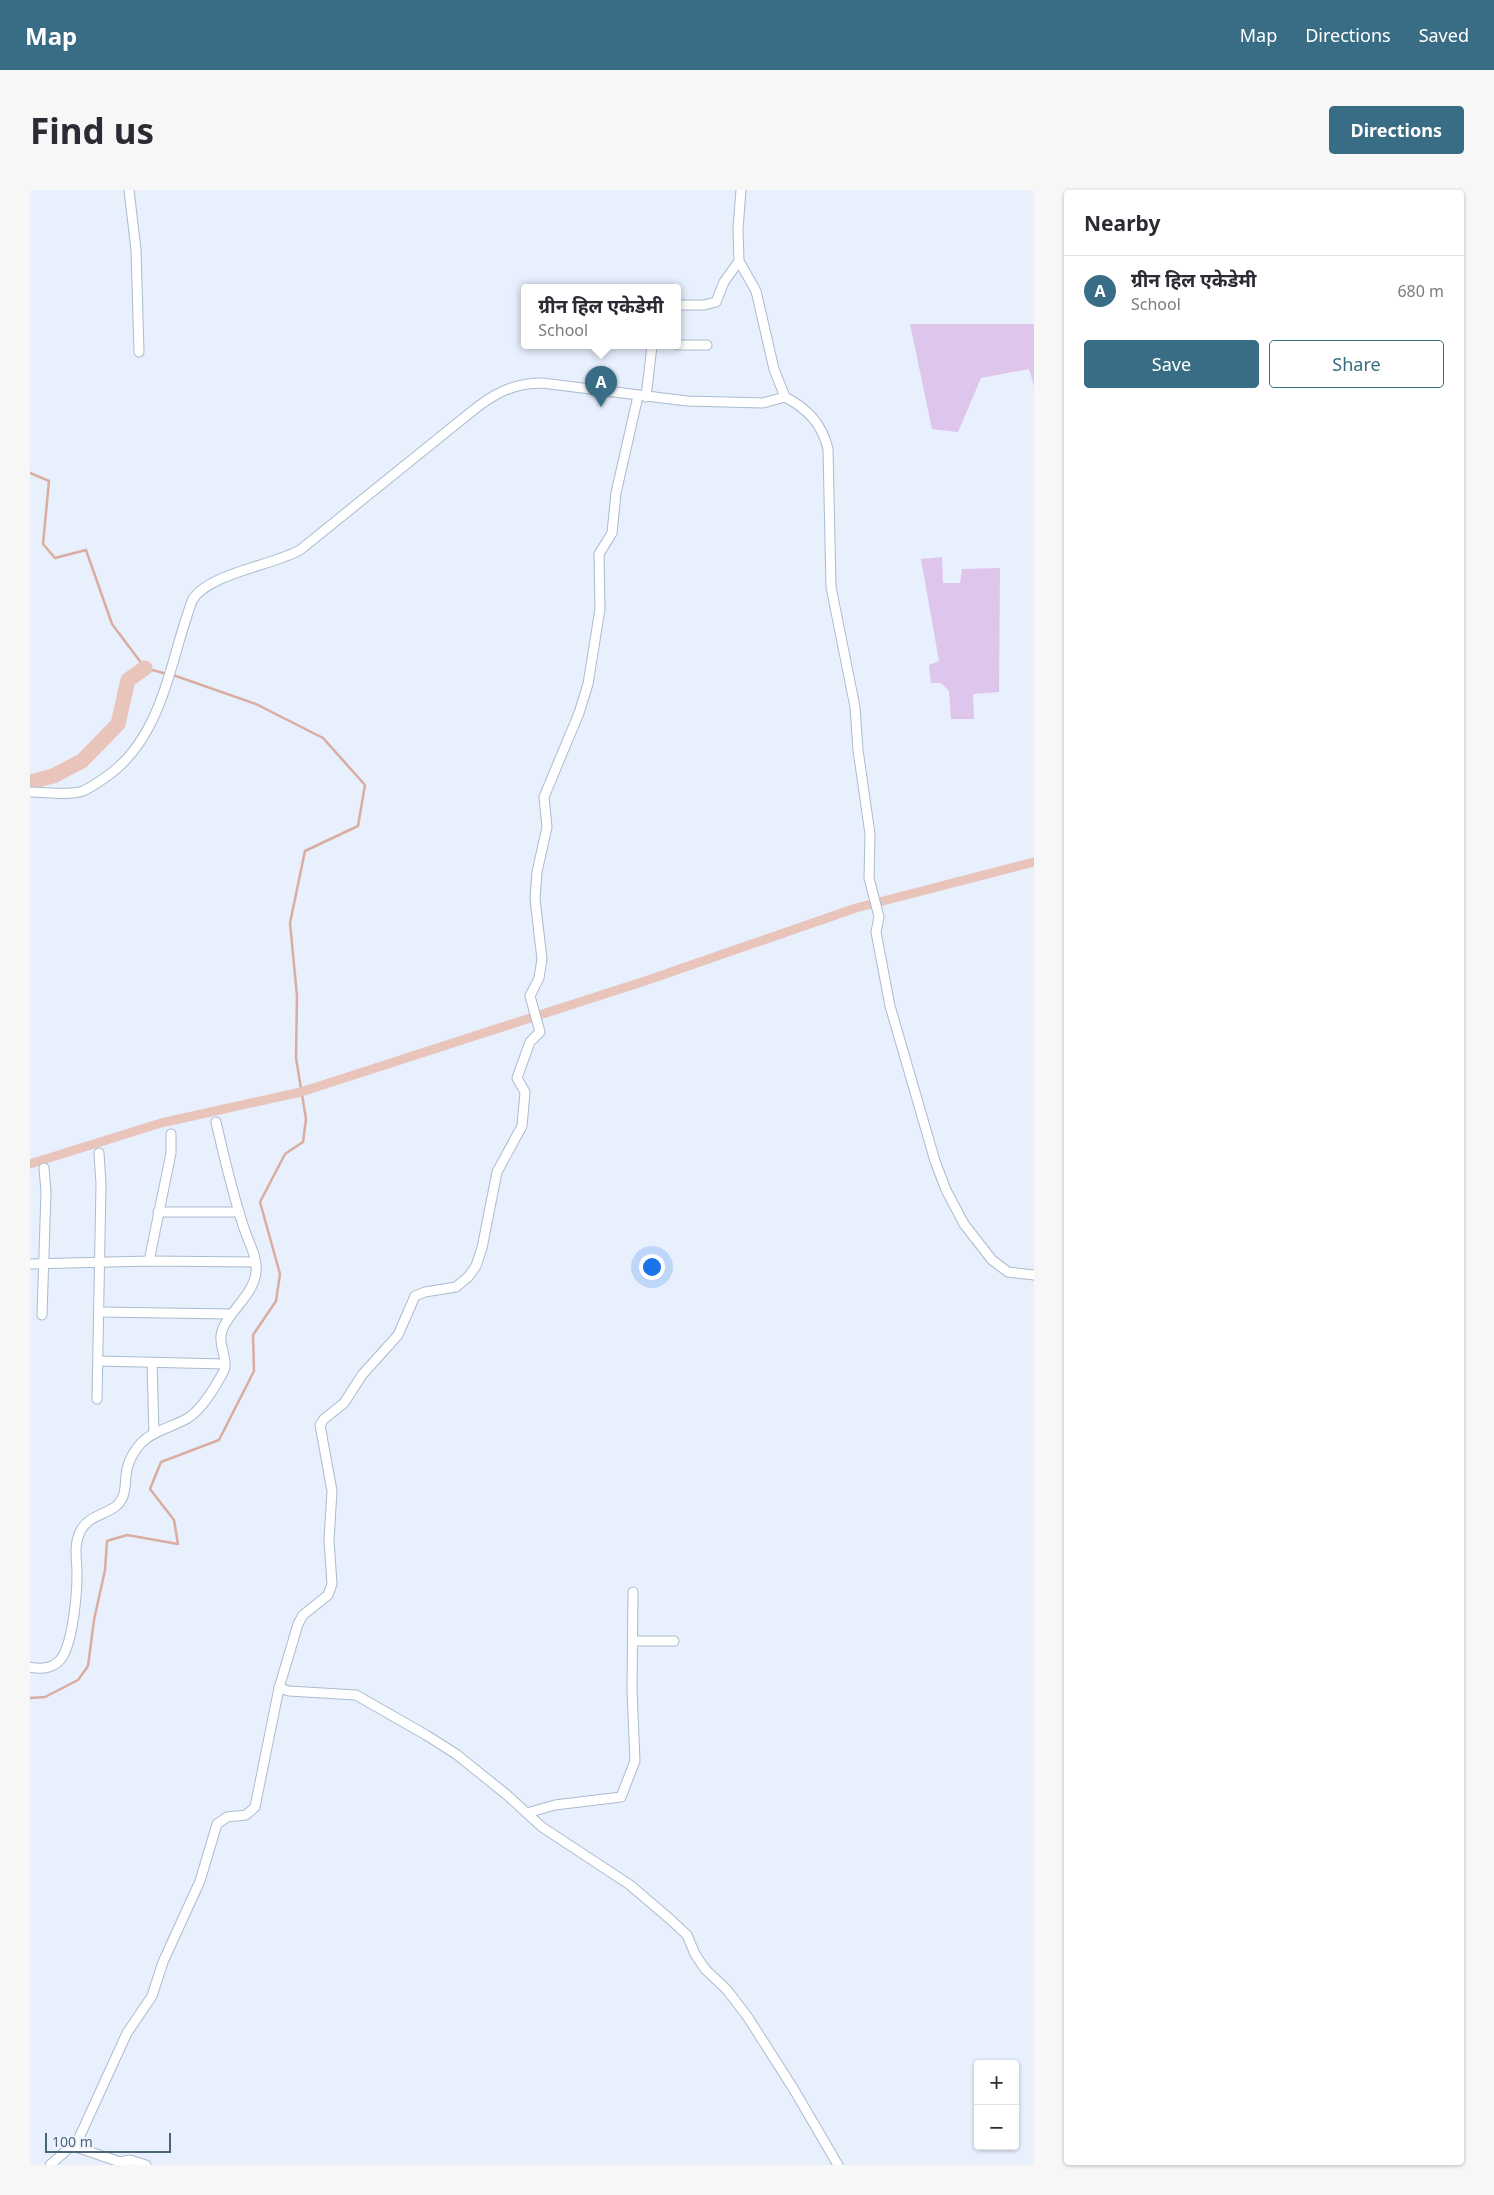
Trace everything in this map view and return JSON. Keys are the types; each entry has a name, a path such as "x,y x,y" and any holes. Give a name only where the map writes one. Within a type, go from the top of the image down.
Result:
{"street":[{"path":"129,190 136,250 139,352"},
{"path":"741,190 738,229 739,260 756,290 774,369 785,397 799,405 814,418 822,431 828,449 831,586 856,707 858,750 870,834 870,882 878,911 877,940 890,1006 933,1154 946,1190 964,1224 992,1260 1008,1272 1034,1275"},
{"path":"681,306 704,306 716,302 724,282 739,260"},
{"path":"681,345 707,345"},
{"path":"50,2165 73,2146 83,2130 127,2033 155,1988 163,1962 200,1880 217,1824 227,1817 246,1815 255,1806 279,1688 299,1620 325,1598 332,1584 329,1540 332,1491 320,1425 344,1403 362,1375 398,1335 415,1296 425,1292 456,1286 468,1277 476,1266 482,1248 496,1172 522,1126 525,1092 517,1078 519,1066 530,1042 540,1032 530,996 539,978 542,959 535,899 537,872 547,827 544,802 545,792 579,713 588,684 600,609 599,554 612,533 616,493 642,396 651,349"},
{"path":"30,792 69,794 85,790 112,772 135,751 145,737 163,692 192,601 200,589 214,581 278,560 300,550 471,412 499,392 525,384 542,383 642,396 724,403 763,403 785,397"},
{"path":"30,1667 40,1670 49,1667 56,1664 63,1656 69,1637 73,1610 77,1574 75,1549 83,1526 92,1518 114,1507 124,1497 127,1468 133,1454 142,1443 154,1434 190,1417 216,1384 225,1368 220,1334 231,1314 252,1284 256,1272 255,1262 239,1212 216,1122"},
{"path":"149,1261 171,1154 171,1134"},
{"path":"97,1399 100,1261 99,1153"},
{"path":"42,1315 46,1192 44,1168"},
{"path":"158,1212 239,1212"},
{"path":"30,1264 100,1261 255,1262"},
{"path":"99,1312 231,1314"},
{"path":"98,1362 224,1364"},
{"path":"152,1363 154,1434"},
{"path":"527,1813 555,1805 621,1797 624,1793 625,1781 635,1761 633,1592"},
{"path":"633,1640 674,1641"},
{"path":"279,1688 289,1691 356,1695 408,1724 456,1754 527,1813 578,1852 630,1885 687,1935 695,1954 705,1969 726,1990 747,2016 793,2088 838,2165"},
{"path":"73,2146 120,2162 130,2160 146,2165"}],"shaded area":[{"path":"910,324 1034,324 1034,386 1029,369 981,378 958,432 932,429"},
{"path":"942,557 943,583 960,583 962,569 1000,568 999,692 973,694 974,719 951,719 949,691 941,683 931,683 929,665 939,661 921,559"}],"waterway":[{"path":"30,473 49,481 43,544 55,558 86,550 112,624 145,668 167,674"},
{"path":"30,782 53,776 82,761 118,724 128,680 145,668"},
{"path":"30,1698 45,1697 78,1680 88,1666 94,1620 105,1570 107,1541 127,1535 178,1544 174,1520 150,1489 161,1462 219,1440 254,1371 253,1335 276,1301 280,1274 260,1202 285,1154 303,1142 306,1119 296,1058 297,996 290,923 305,851 358,826 365,785 323,738 256,704 173,675"},
{"path":"30,1164 161,1123 301,1092 648,980 856,908 1034,862"}],"place":[{"name":"ग्रीन हिल एकेडेमी","path":"601,407"}]}
